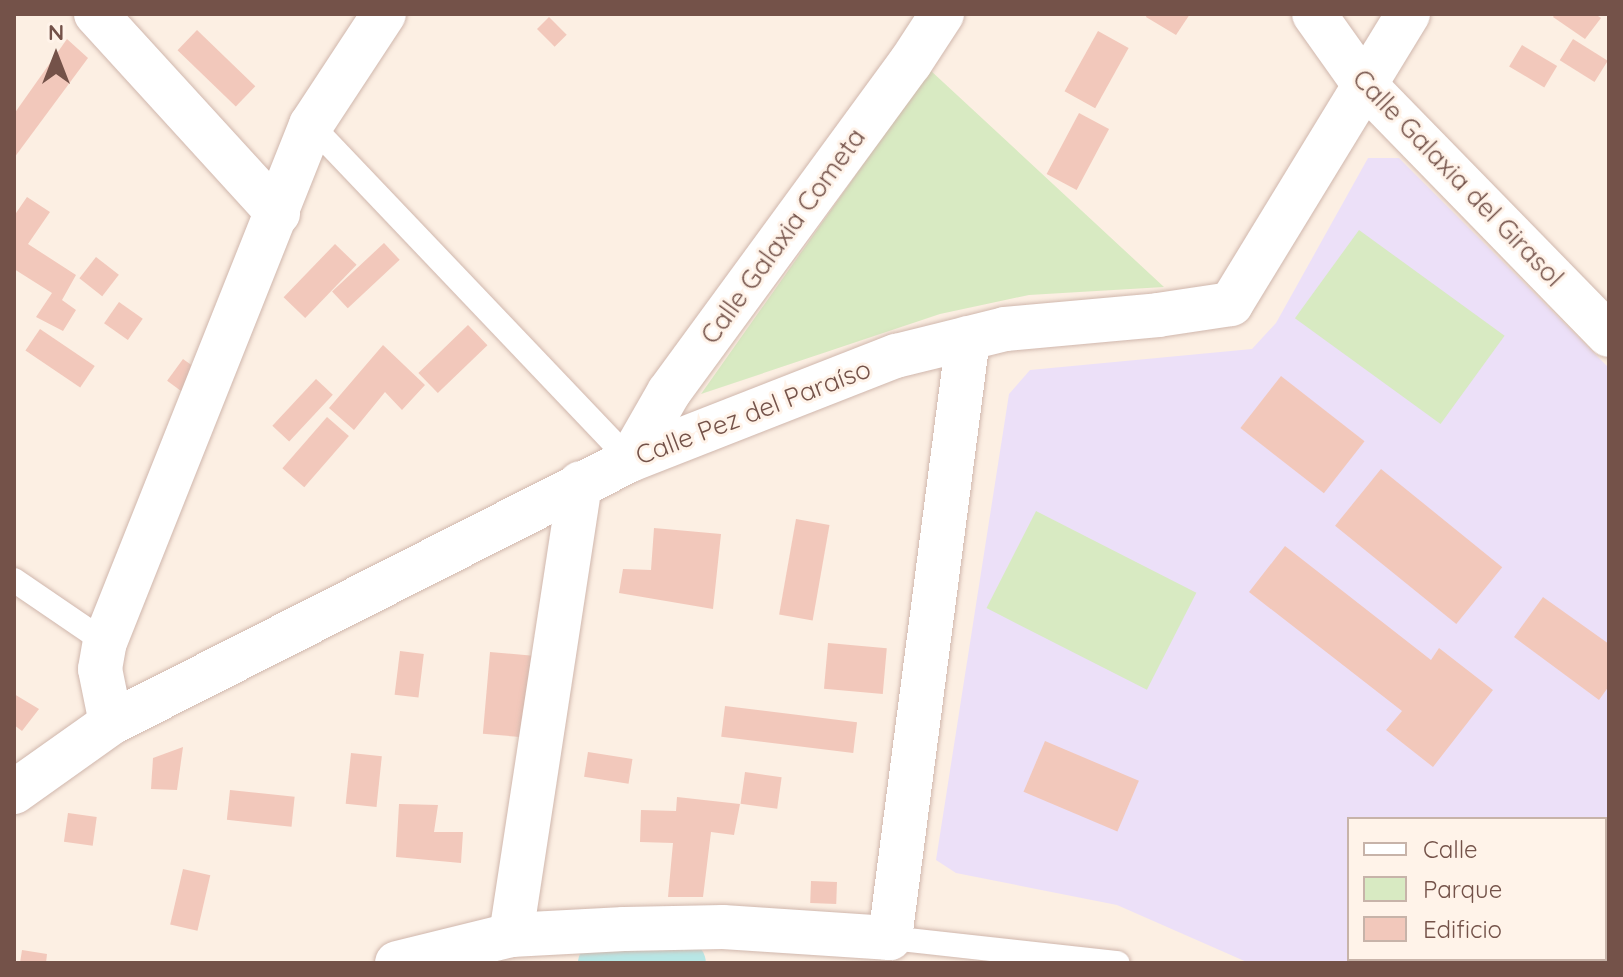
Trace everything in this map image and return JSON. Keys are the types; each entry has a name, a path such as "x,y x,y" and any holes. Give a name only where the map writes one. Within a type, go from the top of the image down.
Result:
{"street":[{"path":"96,14 278,213"},
{"path":"111,723 100,669 105,642 311,125 384,14"},
{"name":"Calle Galaxia Cometa","path":"630,460 669,392 942,14"},
{"name":"Calle Galaxia del Girasol","path":"1314,14 1363,83 1609,335"},
{"name":"Calle Pez del Paraíso","path":"14,792 111,723 630,460 896,356 1005,329 1158,315 1231,304 1363,83 1408,14"},
{"path":"397,963 511,935 723,927 890,938 968,338"},
{"path":"511,935 580,483"}],"lane":[{"path":"311,125 630,460"},
{"path":"14,580 105,642"},
{"path":"890,938 1118,963"}],"shaded area":[{"path":"1368,158 1399,158 1609,368 1607,858 1607,817 1347,817 1347,961 1550,963 1249,963 1117,905 956,873 936,860 1009,394 1030,370 1252,349 1276,323"}],"green space":[{"path":"930,70 1164,287 1029,295 940,314 701,394"},
{"path":"1359,230 1505,336 1441,424 1295,318"},
{"path":"1036,511 1196,593 1147,690 987,608"}],"building":[{"path":"1147,14 1190,14 1176,35 1146,17"},
{"path":"1555,14 1595,14 1601,18 1585,39 1553,17"},
{"path":"549,17 567,35 555,47 537,29"},
{"path":"197,30 255,86 236,106 178,50"},
{"path":"1098,31 1129,48 1095,108 1065,91"},
{"path":"67,39 88,58 14,158 14,114"},
{"path":"1573,39 1608,61 1595,82 1560,60"},
{"path":"1522,45 1557,66 1544,88 1509,66"},
{"path":"1079,113 1109,129 1077,190 1047,174"},
{"path":"27,197 50,212 28,244 76,275 62,300 76,310 63,331 36,317 52,293 14,269 14,216"},
{"path":"384,243 400,260 348,308 332,291"},
{"path":"335,244 357,265 305,318 284,297"},
{"path":"96,257 119,275 102,296 79,278"},
{"path":"119,302 143,319 128,340 104,323"},
{"path":"468,325 487,345 438,393 418,373"},
{"path":"40,329 95,366 80,387 25,351"},
{"path":"383,345 425,385 402,410 385,392 354,430 329,408"},
{"path":"183,359 206,376 191,398 167,381"},
{"path":"1281,376 1365,441 1324,493 1240,428"},
{"path":"316,379 333,395 289,441 272,426"},
{"path":"327,417 349,436 304,487 282,468"},
{"path":"1381,469 1502,567 1456,624 1335,526"},
{"path":"796,519 829,525 813,620 779,615"},
{"path":"654,528 721,534 713,609 619,593 623,569 651,570"},
{"path":"1285,546 1431,660 1439,648 1493,690 1433,767 1386,730 1402,711 1249,592"},
{"path":"1543,597 1609,644 1609,686 1599,700 1514,637"},
{"path":"828,643 887,648 883,694 824,689"},
{"path":"400,651 424,654 418,698 395,695"},
{"path":"490,652 547,657 540,739 483,734"},
{"path":"14,694 39,709 22,731 14,725"},
{"path":"725,706 857,722 853,753 721,737"},
{"path":"1045,741 1139,781 1117,831 1024,792"},
{"path":"183,747 177,790 151,789 153,758"},
{"path":"588,752 632,759 629,784 584,777"},
{"path":"351,753 382,756 376,807 346,804"},
{"path":"745,772 782,777 777,809 741,804"},
{"path":"230,790 295,797 292,827 227,820"},
{"path":"677,797 740,804 734,835 711,832 703,897 668,897 673,843 640,842 641,810 676,811"},
{"path":"399,804 438,805 434,832 463,832 461,863 396,857"},
{"path":"68,813 97,817 93,846 64,842"},
{"path":"183,869 210,875 197,931 170,925"},
{"path":"811,881 837,882 836,904 810,903"},
{"path":"22,950 47,954 46,963 20,963"}],"waterway":[{"path":"600,963 628,960 684,963"}]}
